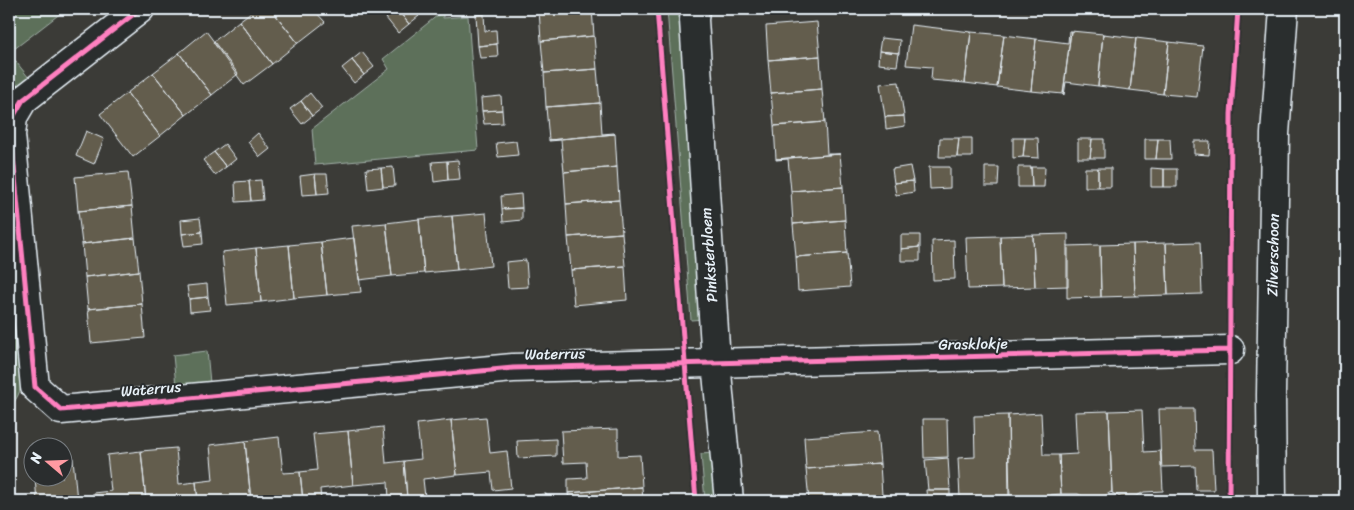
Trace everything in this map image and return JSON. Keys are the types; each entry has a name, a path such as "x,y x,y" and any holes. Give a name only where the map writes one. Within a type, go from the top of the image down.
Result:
{"street":[{"name":"Waterrus","path":"140,9 23,100 13,117 11,135 35,387 61,410 513,368 716,362"},
{"name":"Pinksterbloem","path":"695,9 694,20 716,362 729,501"},
{"name":"Zilverschoon","path":"1272,501 1271,395 1275,134 1284,9"},
{"name":"Grasklokje","path":"716,362 1230,350"}],"green space":[{"path":"9,9 66,9 9,53"},
{"path":"667,9 682,9 704,319 691,320"},
{"path":"443,11 443,18 468,16 478,150 315,165 312,129 389,69 383,59"},
{"path":"9,53 29,78 9,94"},
{"path":"9,243 22,381 17,398 9,406"},
{"path":"207,351 210,383 176,386 173,355"},
{"path":"713,453 717,501 705,501 701,454"}],"building":[{"path":"255,9 271,9 298,43 272,64 239,21"},
{"path":"271,9 313,9 325,22 298,43"},
{"path":"397,9 409,24 398,33 386,18"},
{"path":"397,9 413,9 419,16 409,24"},
{"path":"539,9 592,9 594,36 541,41"},
{"path":"484,14 485,31 496,30 497,44 478,46 476,15"},
{"path":"239,21 272,64 244,85 213,42"},
{"path":"817,22 820,56 768,60 766,26"},
{"path":"911,25 971,32 965,83 931,80 932,67 906,65"},
{"path":"206,31 238,74 212,95 179,53"},
{"path":"1069,31 1071,31 1063,94 1031,91 1036,39 1068,43"},
{"path":"1071,31 1103,34 1098,86 1066,82 1064,95 1063,94"},
{"path":"971,32 1004,35 997,87 965,83"},
{"path":"1103,34 1136,38 1130,90 1098,86"},
{"path":"1004,35 1036,39 1031,91 997,87"},
{"path":"594,36 597,69 544,73 541,41"},
{"path":"881,38 900,40 899,53 879,51"},
{"path":"1136,38 1169,42 1163,94 1130,90"},
{"path":"1169,42 1203,46 1197,97 1163,94"},
{"path":"497,44 498,57 480,58 478,46"},
{"path":"879,51 899,53 897,66 878,64"},
{"path":"362,52 374,67 364,75 352,60"},
{"path":"179,53 212,95 186,115 153,73"},
{"path":"820,56 822,89 771,93 768,60"},
{"path":"352,60 364,75 354,83 342,68"},
{"path":"597,69 600,103 546,107 544,73"},
{"path":"153,73 186,115 160,136 127,93"},
{"path":"899,82 904,116 885,117 880,84"},
{"path":"822,89 825,122 774,126 771,93"},
{"path":"127,93 160,136 133,157 100,114"},
{"path":"310,93 322,108 312,116 301,101"},
{"path":"501,96 502,110 482,111 481,98"},
{"path":"301,101 312,116 302,124 290,109"},
{"path":"600,103 602,134 615,134 549,140 546,107"},
{"path":"502,110 503,123 484,124 482,111"},
{"path":"904,116 905,126 886,129 885,117"},
{"path":"825,122 827,154 840,154 776,159 774,126"},
{"path":"86,131 104,139 94,164 76,156"},
{"path":"258,133 270,149 260,157 248,142"},
{"path":"615,134 617,167 564,172 561,140 549,141 549,140"},
{"path":"940,138 959,138 957,157 939,157"},
{"path":"959,138 972,138 972,157 957,157"},
{"path":"1013,138 1025,138 1023,157 1013,158"},
{"path":"1025,138 1038,138 1039,158 1023,157"},
{"path":"1078,139 1092,139 1090,158 1078,158"},
{"path":"1092,139 1104,139 1104,158 1090,158"},
{"path":"1145,139 1158,139 1156,159 1145,159"},
{"path":"1158,139 1170,139 1171,159 1156,159"},
{"path":"516,141 518,155 498,157 496,143"},
{"path":"1194,141 1210,141 1209,155 1194,154"},
{"path":"225,144 236,159 226,167 214,152"},
{"path":"214,152 226,167 215,175 203,160"},
{"path":"840,154 843,187 791,191 788,159 776,160 776,159"},
{"path":"458,160 460,179 448,180 447,161"},
{"path":"447,161 448,180 434,182 432,162"},
{"path":"910,166 913,181 894,183 892,169"},
{"path":"393,167 395,186 383,187 381,168"},
{"path":"617,167 619,200 566,204 564,172"},
{"path":"929,167 950,167 950,188 930,189"},
{"path":"985,167 999,167 998,186 985,186"},
{"path":"1018,167 1031,167 1032,187 1018,187"},
{"path":"1031,167 1045,167 1044,187 1032,187"},
{"path":"381,168 383,187 368,189 366,169"},
{"path":"1085,168 1098,168 1098,187 1085,187"},
{"path":"1098,168 1111,168 1111,187 1098,187"},
{"path":"1151,168 1164,169 1164,187 1151,187"},
{"path":"1164,169 1177,169 1177,187 1164,187"},
{"path":"128,172 132,206 78,211 75,177"},
{"path":"315,174 317,194 302,195 300,176"},
{"path":"315,174 327,174 329,193 317,194"},
{"path":"261,180 263,200 251,201 249,181"},
{"path":"249,181 251,201 236,202 235,182"},
{"path":"913,181 914,192 896,195 894,183"},
{"path":"843,187 845,220 793,224 791,191"},
{"path":"521,194 522,208 502,209 501,196"},
{"path":"619,200 622,233 568,237 566,204"},
{"path":"132,206 135,238 82,244 78,211"},
{"path":"522,208 522,220 503,222 502,209"},
{"path":"486,213 491,266 457,270 452,216"},
{"path":"452,216 457,270 424,273 419,219"},
{"path":"200,218 202,232 182,234 181,220"},
{"path":"419,219 424,273 392,276 386,223"},
{"path":"845,220 847,253 796,257 793,224"},
{"path":"386,223 392,276 359,280 352,226"},
{"path":"202,232 203,244 184,246 182,234"},
{"path":"622,233 625,266 571,270 568,237"},
{"path":"1068,234 1068,286 1035,287 1033,235"},
{"path":"901,235 920,235 920,247 901,249"},
{"path":"1033,235 1035,287 1002,288 1000,236"},
{"path":"1000,236 1002,288 968,289 966,237"},
{"path":"135,238 139,271 85,277 82,244"},
{"path":"354,238 361,292 327,295 321,242"},
{"path":"954,240 955,279 933,280 932,241"},
{"path":"321,242 327,295 294,298 289,245"},
{"path":"1200,242 1202,294 1168,295 1166,243"},
{"path":"1166,243 1168,295 1135,296 1133,244"},
{"path":"1133,244 1135,296 1101,297 1100,245"},
{"path":"289,245 294,298 261,302 256,248"},
{"path":"1100,245 1101,297 1067,298 1067,246"},
{"path":"920,247 920,261 901,261 901,249"},
{"path":"256,248 261,302 227,305 222,252"},
{"path":"847,253 850,287 798,291 796,257"},
{"path":"526,260 528,287 508,288 506,262"},
{"path":"625,266 627,300 574,305 571,270"},
{"path":"139,271 142,304 88,309 85,277"},
{"path":"207,284 208,297 189,299 187,286"},
{"path":"208,297 210,310 190,312 189,299"},
{"path":"142,304 145,338 91,343 88,309"},
{"path":"1159,409 1194,409 1195,450 1212,450 1214,490 1196,490 1195,466 1161,467"},
{"path":"1142,410 1144,452 1161,451 1163,491 1144,492 1133,498 1122,498 1112,493 1109,411"},
{"path":"1109,411 1112,493 1100,499 1088,499 1078,494 1061,494 1059,455 1077,454 1075,412"},
{"path":"1041,413 1043,455 1059,455 1061,494 1050,495 1049,501 1009,501 1008,415"},
{"path":"1008,415 1010,500 1008,500 1008,496 960,498 958,458 975,457 974,416"},
{"path":"486,417 490,453 507,451 511,488 493,490 491,472 457,475 451,420"},
{"path":"923,419 947,419 948,457 924,458"},
{"path":"451,420 457,475 423,479 425,497 407,498 404,461 421,459 417,424"},
{"path":"383,427 386,463 404,461 407,498 389,500 388,482 353,485 348,431"},
{"path":"618,429 618,456 640,455 642,487 568,493 568,479 587,478 586,462 563,463 561,431"},
{"path":"348,431 353,485 320,489 321,501 303,501 300,472 317,470 313,434"},
{"path":"877,432 880,464 806,469 804,437"},
{"path":"279,437 283,473 300,472 303,501 251,501 245,441"},
{"path":"556,439 556,456 518,458 517,441"},
{"path":"245,441 251,501 198,501 196,482 213,480 210,445"},
{"path":"176,448 179,484 196,482 198,501 146,501 141,451"},
{"path":"141,451 146,501 94,501 93,493 111,491 107,455"},
{"path":"72,458 77,501 37,501 36,488 72,488"},
{"path":"948,458 950,490 928,490 925,460"},
{"path":"880,464 882,495 809,501 806,469"},
{"path":"642,487 643,501 569,501 568,493"},
{"path":"926,490 950,490 950,501 927,501"},
{"path":"546,494 547,501 522,501 521,496"},
{"path":"882,495 883,501 809,501"}],"cycle path":[{"path":"140,9 23,100 13,117 11,135 35,387 61,410 513,368 1230,350"},
{"path":"657,9 696,501"},
{"path":"1229,501 1231,114 1238,9"}]}
